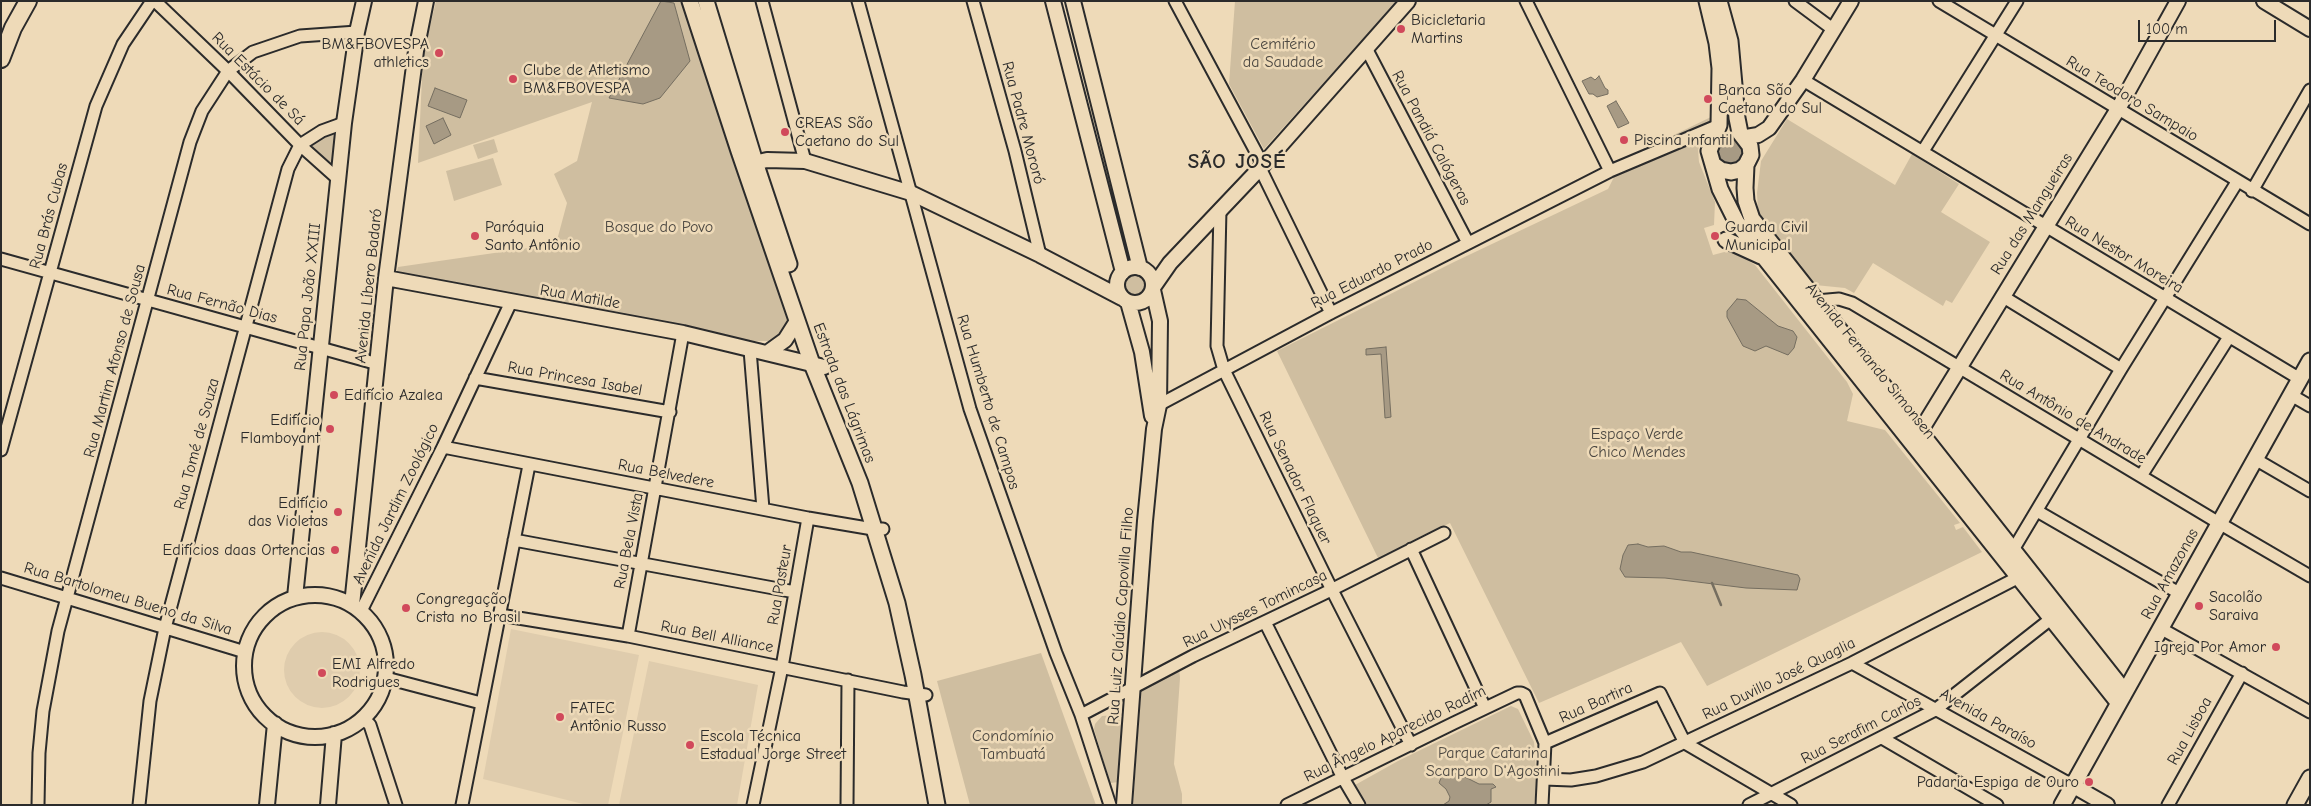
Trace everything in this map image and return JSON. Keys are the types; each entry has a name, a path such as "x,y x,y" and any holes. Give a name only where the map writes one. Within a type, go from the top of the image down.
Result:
{"main road":[{"path":"1,59 13,28 28,1"},
{"name":"Estrada das Lágrimas","path":"690,1 749,164 818,366"},
{"name":"Estrada das Lágrimas","path":"706,1 749,164 797,320 868,479 878,529 907,611 921,694 936,805"},
{"name":"Avenida Fernando Simonsen","path":"1708,1 1720,68 1717,131 1709,151 1720,189 1730,212 1742,231 2013,550 2121,696"},
{"name":"Avenida Fernando Simonsen","path":"1719,1 1730,41 1743,135 1750,146 1751,155 1746,165 1746,201 1752,219 1816,301 2019,577 2052,618 2121,696"},
{"path":"1717,131 1727,131 1743,135"},
{"path":"1714,165 1721,170 1731,172 1740,170 1746,165"},
{"path":"1726,240 1764,257"},
{"name":"Rua Amazonas","path":"2062,805 2121,696 2310,361"},
{"name":"Estrada das Lágrimas","path":"921,694 944,805"},
{"path":"2294,805 2310,778"}],"street":[{"name":"Rua Estácio de Sá","path":"154,1 228,71 300,145 338,179"},
{"name":"Rua Brás Cubas","path":"1,450 96,106 123,44 154,1"},
{"name":"Rua Papa João XXIII","path":"295,597 344,123 357,32 364,1"},
{"name":"Avenida Líbero Badaró","path":"357,608 386,278 416,50 426,1"},
{"path":"762,1 805,161"},
{"name":"Rua Humberto de Campos","path":"858,1 970,409 1056,653 1081,715 1110,805"},
{"name":"Rua Padre Mororó","path":"973,1 1015,151 1040,254"},
{"path":"1053,1 1121,273 1116,286 1125,300"},
{"path":"1074,1 1142,269 1151,276 1153,288"},
{"path":"1175,1 1262,167 1331,313"},
{"path":"749,164 783,159 805,161 911,193 1040,254 1125,300 1137,303 1144,301 1170,262 1262,167 1408,1"},
{"path":"1526,1 1610,171"},
{"path":"1795,1 1834,30"},
{"path":"1743,135 1758,135 1769,128 1802,80 1851,1"},
{"name":"Rua Teodoro Sampaio","path":"1939,1 2237,182 2310,224"},
{"path":"1923,151 2018,1"},
{"name":"Rua das Mangueiras","path":"1916,438 1958,366 2118,109 2178,1"},
{"path":"2264,1 2310,29"},
{"name":"Rua Martim Afonso de Sousa","path":"38,805 39,753 48,678 67,598 190,142 202,111 228,71 254,52 278,42 300,36 357,32"},
{"name":"Rua Pandiá Calógeras","path":"1366,48 1468,243"},
{"name":"Rua Nestor Moreira","path":"1802,80 2300,379"},
{"path":"2252,191 2310,90"},
{"path":"300,145 322,131 344,123"},
{"name":"Rua Eduardo Prado","path":"1155,407 1331,313 1610,171 1717,131"},
{"name":"Rua Tomé de Souza","path":"139,805 150,701 165,628 288,169 293,154 300,145"},
{"path":"2013,550 2121,369 2237,182"},
{"name":"Rua Senador Flaquer","path":"1220,209 1218,346 1224,370 1410,745"},
{"name":"Rua Fernão Dias","path":"1,259 378,364"},
{"path":"1075,274 1096,279 1121,273 1129,268 1154,269 1170,262"},
{"name":"Rua Matilde","path":"386,278 683,333 818,366"},
{"name":"Rua Luiz Claúdio Capovilla Filho","path":"1124,805 1145,521 1160,370 1160,321 1153,288"},
{"path":"2002,296 2121,369"},
{"name":"Rua Antônio de Andrade","path":"1816,301 1839,299 1852,302 2310,576"},
{"name":"Rua Luiz Claúdio Capovilla Filho","path":"1125,300 1135,323 1155,407"},
{"name":"Avenida Jardim Zoológico","path":"357,608 444,447 511,302"},
{"path":"767,354 785,340 797,320"},
{"name":"Rua Bela Vista","path":"628,636 683,333"},
{"path":"2141,476 2229,337"},
{"path":"750,350 764,509"},
{"path":"1146,373 1160,370"},
{"name":"Rua Princesa Isabel","path":"475,378 670,412"},
{"path":"2291,395 2310,406"},
{"name":"Rua Belvedere","path":"444,447 808,518 878,529"},
{"path":"2255,459 2310,491"},
{"path":"462,805 529,465"},
{"path":"2037,511 2179,594"},
{"name":"Rua Pasteur","path":"753,805 782,667 808,518"},
{"name":"Rua Ulysses Tomincasa","path":"1081,715 1444,533"},
{"path":"514,540 795,592"},
{"path":"1411,549 1485,708"},
{"name":"Rua Duvillo José Quaglia","path":"1544,779 1571,780 1596,776 1643,762 1852,663 2019,577"},
{"name":"Rua Bartolomeu Bueno da Silva","path":"1,578 245,652"},
{"path":"315,594 334,597 357,608 372,622 384,648 386,678 378,700 363,718 352,727 334,734 320,737 300,735 275,724 266,717 254,702 246,684 245,652 254,629 265,615 279,604 295,597 315,594"},
{"name":"Rua Bell Alliance","path":"500,615 628,636 921,694"},
{"name":"Rua Serafim Carlos","path":"1749,805 1935,710 2052,618"},
{"path":"1265,622 1343,778 1360,805"},
{"path":"2160,628 2310,712"},
{"name":"Avenida Paraíso","path":"1852,663 2108,805"},
{"name":"Rua Lisboa","path":"2168,805 2242,673"},
{"path":"386,678 481,703"},
{"path":"847,805 848,680"},
{"name":"Rua Ângelo Aparecido Radim","path":"1287,805 1517,693 1525,695 1545,743"},
{"name":"Rua Bartira","path":"1545,743 1660,693 1685,743"},
{"path":"363,718 370,725 396,805"},
{"path":"267,805 275,724"},
{"path":"328,805 334,734"},
{"path":"1882,738 1997,805"},
{"path":"1542,805 1545,743"},
{"path":"1685,743 1791,805"}],"shaded area":[{"path":"661,1 674,3 690,61 660,98 643,104 609,98"},
{"path":"1599,76 1608,90 1608,94 1597,97 1589,94 1582,81 1591,77 1595,80"},
{"path":"435,88 467,100 460,118 428,106"},
{"path":"1616,101 1629,123 1618,128 1607,106"},
{"path":"443,118 451,135 434,144 426,126"},
{"path":"1731,139 1740,143 1744,152 1740,161 1731,165 1722,161 1718,152 1722,143"},
{"path":"1737,299 1746,300 1778,326 1793,331 1797,337 1794,348 1788,355 1766,346 1755,351 1743,346 1727,317 1727,311"},
{"path":"1386,347 1391,417 1385,418 1381,354 1366,355 1366,349"},
{"path":"1638,544 1648,547 1664,546 1681,552 1691,552 1798,575 1800,579 1797,590 1746,588 1665,578 1625,577 1620,569 1623,555 1628,545"},
{"name":"FATEC Antônio Russo","path":"511,629 639,655 608,805 587,805 483,779"},
{"name":"EMI Alfredo Rodrigues","path":"322,632 337,635 349,643 357,655 360,670 357,685 349,697 337,705 322,708 307,705 295,697 287,685 284,670 287,655 295,643 307,635"},
{"name":"Escola Técnica Estadual Jorge Street","path":"649,661 758,685 737,805 619,805"},
{"path":"1443,773 1459,774 1479,784 1493,784 1496,787 1491,789 1491,802 1486,805 1443,805 1449,801 1450,797 1446,789 1439,783"}],"green space":[{"name":"Bosque do Povo","path":"436,1 682,1 793,321 786,334 774,341 754,341 396,275 398,267 556,244 567,203 554,174 577,161 592,102 418,163 423,56"},
{"name":"Cemitério da Saudade","path":"1235,1 1397,1 1264,149 1229,84"},
{"name":"Espaço Verde Chico Mendes","path":"1711,117 1698,150 1699,162 1715,202 1714,225 1704,228 1713,255 1728,251 1736,253 1755,265 1847,382 1853,394 1847,421 1885,430 1960,523 1954,525 1956,530 1963,527 1982,552 1707,686 1681,642 1539,703 1450,523 1378,558 1277,351 1454,262 1608,189 1614,177 1614,164"},
{"path":"1787,119 1895,185 1912,154 1959,184 1941,212 1990,242 1952,303 1946,300 1943,306 1873,263 1854,293 1845,288 1815,285 1765,226 1758,212 1757,193 1761,161"},
{"path":"323,135 338,135 332,164 309,146"},
{"path":"494,139 498,152 478,159 473,145"},
{"path":"493,158 502,185 454,201 446,171"},
{"path":"1135,272 1145,276 1149,286 1145,296 1135,300 1125,296 1121,286 1125,276"},
{"name":"Condomínio Tambuatá","path":"1041,653 1096,805 970,805 937,681"},
{"path":"1179,667 1180,678 1174,764 1182,794 1182,805 1133,805 1141,690"},
{"name":"Parque Catarina Scarparo D'Agostini","path":"1511,706 1518,709 1534,742 1537,784 1534,805 1368,805 1355,785 1398,761"},
{"path":"1115,715 1120,721 1122,731 1121,759 1119,782 1110,783 1094,729 1095,724 1102,716"}],"waterway":[{"path":"1712,583 1721,605"}],"place":[{"name":"Bicicletaria Martins","path":"1401,29"},
{"name":"BM&FBOVESPA athletics","path":"439,53"},
{"name":"Clube de Atletismo BM&FBOVESPA","path":"513,79"},
{"name":"Banca São Caetano do Sul","path":"1708,99"},
{"name":"CREAS São Caetano do Sul","path":"785,132"},
{"name":"Piscina infantil","path":"1624,140"},
{"name":"Paróquia Santo Antônio","path":"475,236"},
{"name":"Guarda Civil Municipal","path":"1715,236"},
{"name":"Edifício Azalea","path":"334,395"},
{"name":"Edifício Flamboyant","path":"330,429"},
{"name":"Edifício das Violetas","path":"338,512"},
{"name":"Edifícios daas Ortencias","path":"335,550"},
{"name":"Sacolão Saraiva","path":"2199,606"},
{"name":"Congregação Crista no Brasil","path":"406,608"},
{"name":"Igreja Por Amor","path":"2276,647"},
{"name":"EMI Alfredo Rodrigues","path":"322,673"},
{"name":"FATEC Antônio Russo","path":"560,717"},
{"name":"Escola Técnica Estadual Jorge Street","path":"690,745"},
{"name":"Padaria Espiga de Ouro","path":"2089,782"}],"district":[{"name":"SÃO JOSÉ","path":"1237,162"}]}
